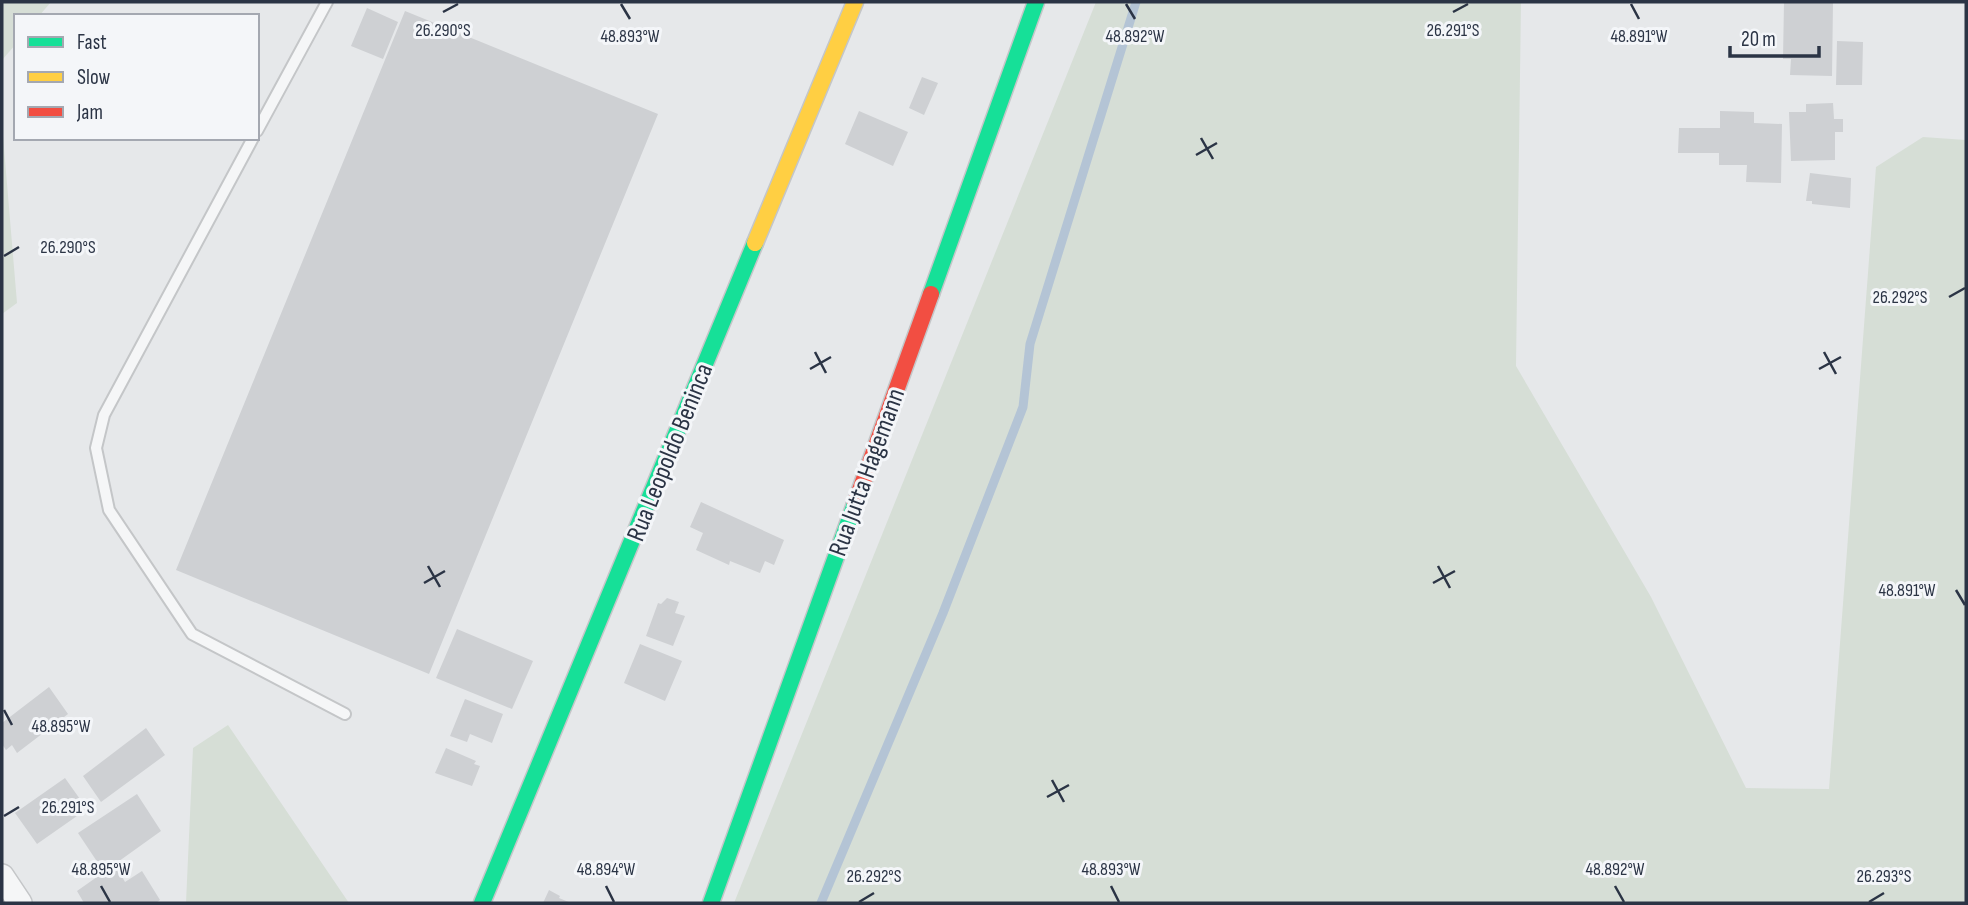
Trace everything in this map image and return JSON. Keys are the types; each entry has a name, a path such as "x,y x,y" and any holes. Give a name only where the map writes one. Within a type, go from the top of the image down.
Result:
{"main road":[{"name":"Rua Leopoldo Beninca","path":"482,903 855,2"},
{"name":"Rua Jutta Hagemann","path":"1016,2 1022,40"},
{"name":"Rua Jutta Hagemann","path":"710,903 1035,2"}],"street":[{"path":"2,876 20,903"}],"lane":[{"path":"259,127 327,2"},
{"path":"252,140 104,415 96,448 99,471 110,510 192,634 345,714"}],"shaded area":[{"path":"2,2 51,2 41,14 14,14 14,46 2,60"},
{"path":"1096,2 1521,2 1516,366 1651,597 1746,788 1829,789 1876,167 1923,137 1966,140 1966,903 734,903"},
{"path":"2,124 17,303 2,314"},
{"path":"228,725 349,903 186,903 193,748"}],"building":[{"path":"1784,2 1833,2 1832,76 1790,75 1791,59 1783,59"},
{"path":"367,8 398,22 383,59 351,46"},
{"path":"405,11 658,114 429,674 176,570"},
{"path":"1837,41 1863,42 1862,85 1836,85"},
{"path":"922,77 938,83 924,115 909,108"},
{"path":"1833,103 1834,119 1843,119 1843,132 1835,132 1835,160 1791,161 1789,112 1806,112 1806,104"},
{"path":"859,111 908,132 893,166 845,144"},
{"path":"1720,111 1754,112 1754,123 1782,124 1781,183 1746,182 1747,165 1719,165 1719,153 1678,153 1679,128 1720,128"},
{"path":"1810,173 1851,178 1850,208 1806,201"},
{"path":"701,502 784,540 774,565 765,561 760,573 730,561 729,565 696,550 703,533 690,527"},
{"path":"667,598 679,602 675,613 685,616 673,646 646,636 658,603 661,604"},
{"path":"457,629 533,661 512,709 436,678"},
{"path":"640,644 682,661 665,701 624,683"},
{"path":"49,687 68,714 17,753 12,745 6,750 2,744 2,723"},
{"path":"465,699 503,714 492,743 470,734 467,742 450,736"},
{"path":"146,728 165,755 101,802 83,776"},
{"path":"446,748 476,761 474,764 480,766 472,786 435,773"},
{"path":"65,778 87,809 37,844 15,813"},
{"path":"137,794 161,831 115,864 125,882 142,871 160,900 156,903 84,903 77,891 104,872 78,833"},
{"path":"549,890 560,896 559,898 571,903 543,903"}],"waterway":[{"path":"821,903 943,613 1023,407 1030,344 1136,2"}],"traffic: fast":[{"path":"931,294 1036,2"},
{"path":"482,903 755,243"},
{"path":"711,903 855,504"}],"traffic: slow":[{"path":"755,243 855,2"}],"traffic: jam":[{"path":"855,504 931,294"}]}
